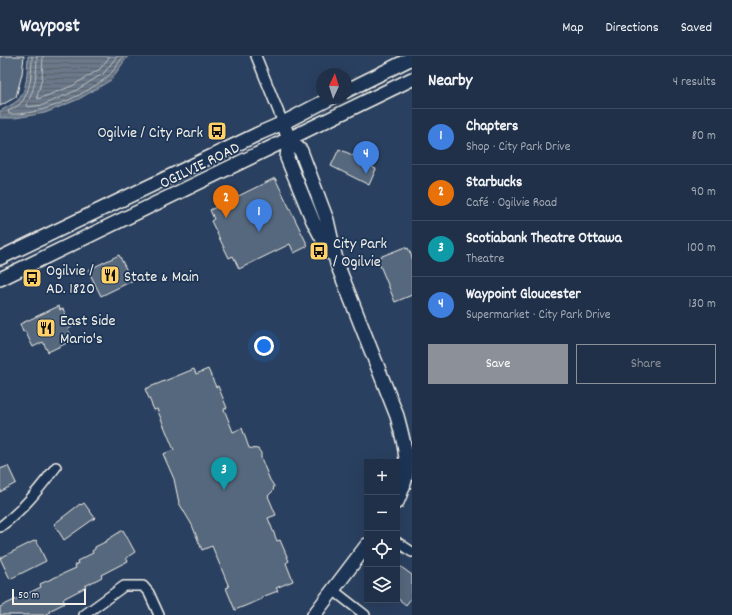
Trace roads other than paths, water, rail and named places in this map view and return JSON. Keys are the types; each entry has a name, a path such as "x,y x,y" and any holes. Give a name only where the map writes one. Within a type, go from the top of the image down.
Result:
{"main road":[{"path":"352,88 412,58"},
{"name":"OGILVIE ROAD","path":"0,279 412,79"},
{"name":"OGILVIE ROAD","path":"0,258 283,123 319,104"},
{"path":"283,123 289,140 287,158 313,221 326,248 337,264 397,416 402,433 406,475 399,495"},
{"path":"314,615 364,549"}],"street":[{"path":"256,56 283,123"},
{"path":"0,527 24,507 56,467"},
{"path":"400,544 412,552"},
{"path":"84,615 124,586 143,586 159,615"},
{"path":"333,590 366,615"}],"water":[{"path":"28,56 128,56 111,80 79,99 45,113 15,118 0,118 0,111 21,97 25,86"}],"place":[{"name":"Ogilvie / City Park","path":"217,131"},
{"name":"Waypoint Gloucester","path":"366,174"},
{"name":"Starbucks","path":"226,218"},
{"name":"Chapters","path":"259,232"},
{"name":"City Park / Ogilvie","path":"319,251"},
{"name":"State & Main","path":"110,275"},
{"name":"Ogilvie / AD. 1820","path":"32,278"},
{"name":"East Side Mario's","path":"46,328"},
{"name":"Scotiabank Theatre Ottawa","path":"224,490"}]}
